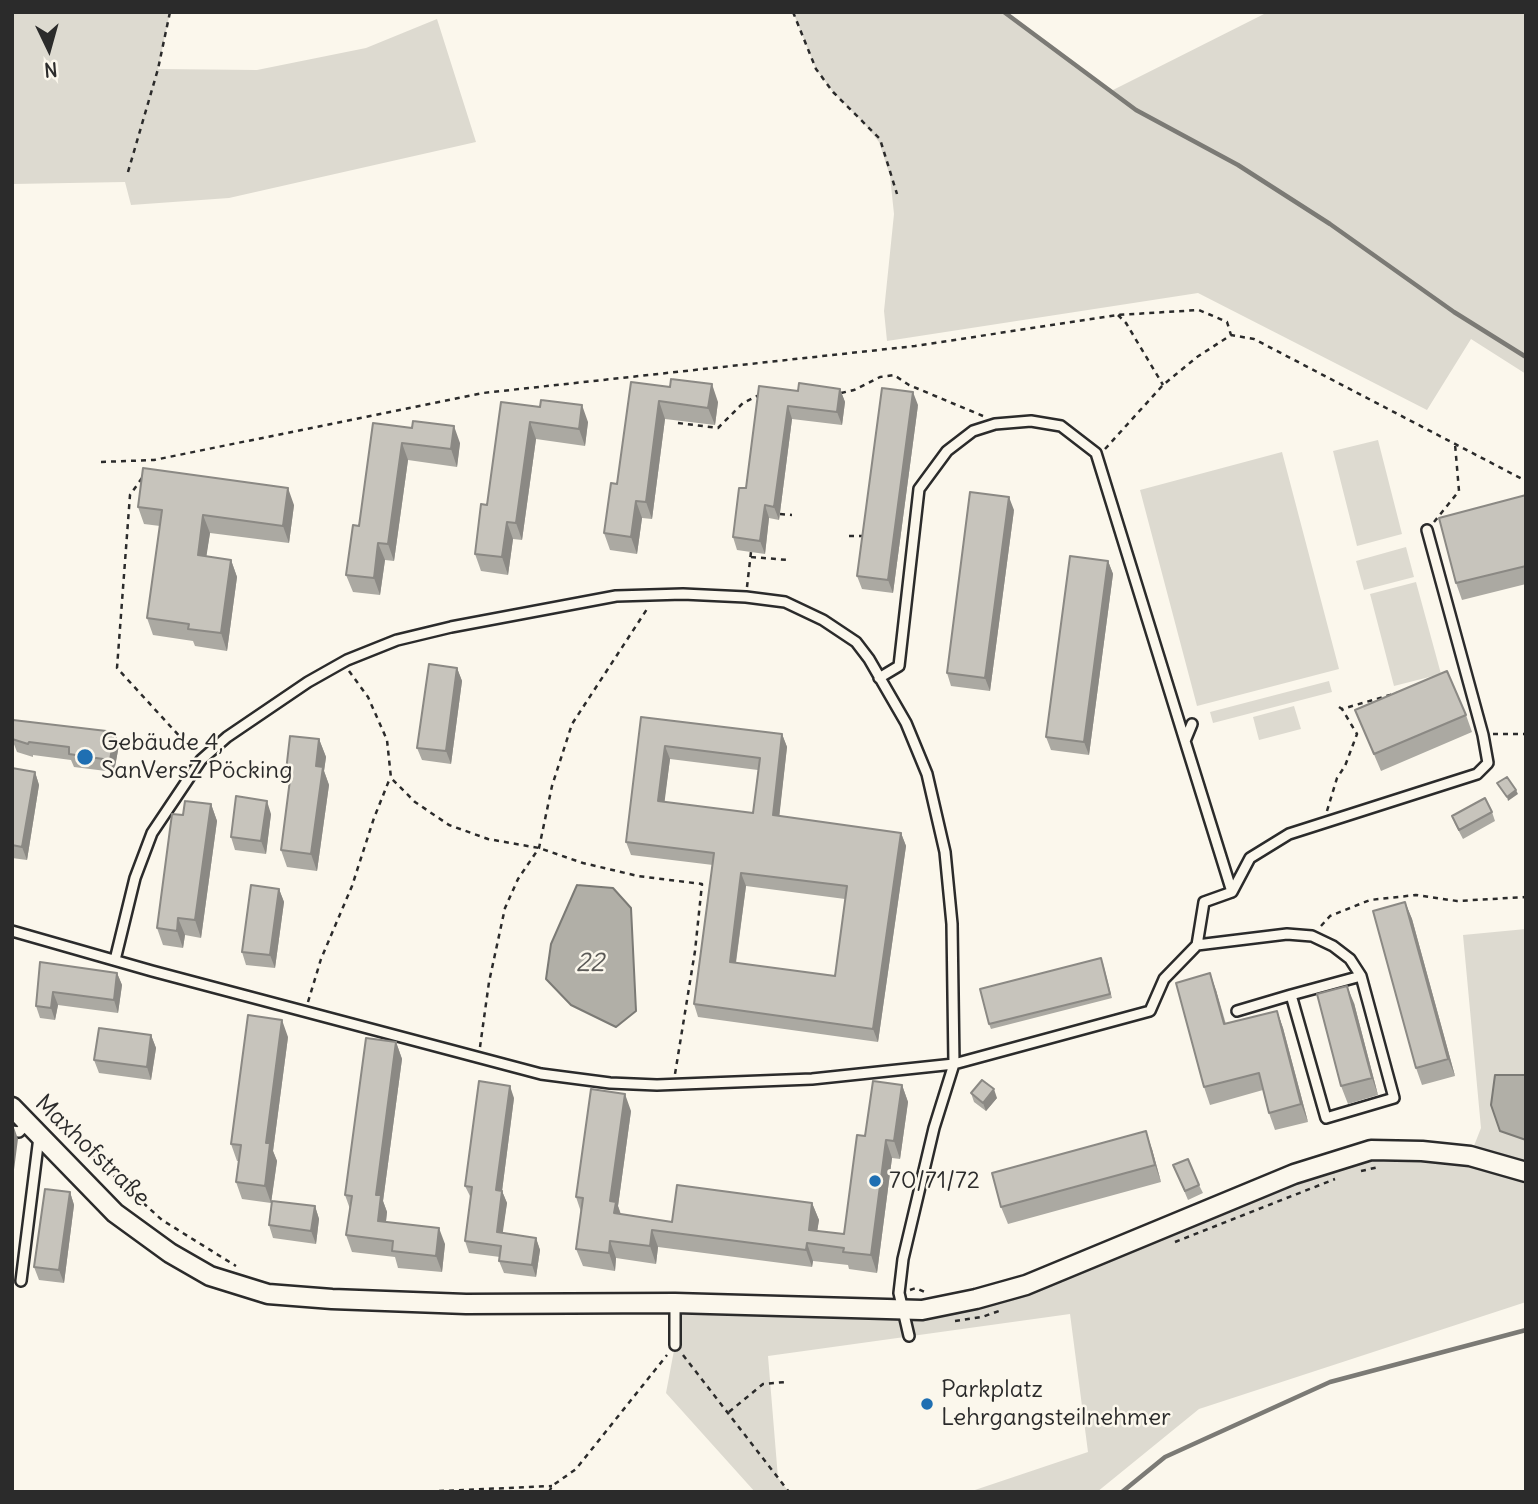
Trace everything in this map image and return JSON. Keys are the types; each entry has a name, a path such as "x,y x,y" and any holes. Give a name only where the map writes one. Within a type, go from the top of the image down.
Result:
{"street":[{"name":"Maxhofstraße","path":"12,1107 27,1130 116,1213 170,1253 210,1276 268,1294 332,1299 466,1304 900,1301 922,1310 1026,1285 1294,1174 1371,1150 1470,1156 1526,1172"}],"lane":[{"path":"879,678 899,666 919,489 947,451 973,430 1031,421 1061,426 1096,453 1232,892"},
{"path":"12,931 541,1074 610,1083 673,1084 813,1079 954,1064 1150,1011 1164,979 1197,945 1204,902 1232,892 1250,858 1289,834 1477,774 1488,763 1483,735 1427,530"},
{"path":"114,960 135,878 152,833 201,760 227,737 307,682 342,662 397,640 594,599 657,594 785,601 823,620 856,642 869,659 906,723 927,774 945,852 953,936 954,1064 934,1128 903,1259 900,1301 909,1336"},
{"path":"1185,741 1192,724"},
{"path":"1197,945 1287,934 1312,936 1350,958 1361,976 1394,1098 1326,1118 1291,995"},
{"path":"1237,1011 1361,976"},
{"path":"20,1281 27,1130"},
{"path":"675,1303 675,1345"}],"path":[{"path":"128,172 158,69 170,12"},
{"path":"793,12 816,69 833,92 880,139 897,194"},
{"path":"101,462 154,460 483,393 915,346 1117,314 1199,310 1227,322 1231,335"},
{"path":"1117,314 1126,323 1163,386"},
{"path":"1097,457 1163,386 1197,357 1231,335 1254,339 1526,481"},
{"path":"838,393 854,390 880,377 894,375 909,385 1003,424"},
{"path":"678,423 718,428 743,403 757,395 767,394"},
{"path":"1427,530 1459,491 1455,444"},
{"path":"154,460 131,495 117,668 201,760"},
{"path":"780,514 792,515"},
{"path":"849,536 869,537"},
{"path":"746,597 751,554 788,560"},
{"path":"479,1058 489,982 505,908 518,879 539,848 552,786 572,724 657,594"},
{"path":"304,1012 321,959 352,886 374,818 391,778 387,740 368,697 342,662"},
{"path":"1328,822 1327,810 1337,778 1345,766 1357,734 1341,708 1406,690"},
{"path":"1483,735 1526,734"},
{"path":"391,778 415,802 449,825 488,839 539,848 583,863 627,873 702,884 695,951 673,1084"},
{"path":"1312,936 1330,916 1370,900 1416,895 1457,901 1526,897"},
{"path":"84,1149 162,1220 237,1267"},
{"path":"1358,1172 1380,1167"},
{"path":"1173,1243 1335,1180"},
{"path":"900,1301 916,1288 933,1295"},
{"path":"945,1323 982,1317 1007,1308"},
{"path":"549,1492 552,1486 576,1469 675,1345 789,1492"},
{"path":"729,1412 762,1384 786,1382"},
{"path":"419,1492 552,1486"}],"shaded area":[{"path":"12,12 170,12 158,69 257,70 366,48 437,19 476,142 229,198 131,205 125,182 13,184"},
{"path":"793,12 1004,12 1111,91 1268,12 1526,12 1526,374 1471,339 1427,410 1198,293 887,341 884,311 894,214 890,176 879,142 833,92 816,69"},
{"path":"1378,440 1402,534 1357,546 1333,451"},
{"path":"1282,452 1339,669 1197,706 1140,490"},
{"path":"1406,547 1414,577 1364,590 1356,561"},
{"path":"1416,582 1441,674 1394,686 1370,594"},
{"path":"1329,681 1332,692 1213,723 1210,712"},
{"path":"1294,706 1301,729 1259,740 1253,717"},
{"path":"1526,929 1526,1075 1520,1075 1500,1131 1526,1140 1526,1302 1199,1409 1097,1492 969,1492 1088,1452 1070,1314 768,1356 778,1478 789,1492 755,1492 666,1393 675,1345 675,1303 901,1309 976,1299 1371,1150 1470,1156 1481,1128 1463,935"}],"water":[{"name":"22","path":"577,885 613,888 631,908 636,1011 616,1027 571,1005 546,979 551,944"},
{"path":"1495,1075 1526,1075 1526,1140 1500,1131 1491,1105"}],"building":[{"path":"671,379 712,384 708,408 659,401 646,502 636,501 631,537 604,533 611,483 617,484 631,382 670,387"},
{"path":"799,383 840,389 837,412 788,406 774,507 765,505 760,541 733,537 739,488 746,488 759,386 798,391"},
{"path":"882,388 913,392 888,580 857,576"},
{"path":"541,400 582,405 579,429 530,422 516,523 507,522 502,557 475,554 481,504 487,505 501,402 540,407"},
{"path":"413,421 454,426 451,449 402,443 388,544 378,543 374,578 346,575 353,525 359,526 373,423 412,428"},
{"path":"143,468 288,488 283,526 203,515 198,555 231,560 221,633 188,629 189,624 147,618 162,510 138,507"},
{"path":"970,492 1009,497 985,678 947,673"},
{"path":"1526,495 1526,566 1456,583 1439,518"},
{"path":"1070,556 1108,561 1084,742 1046,737"},
{"path":"429,664 457,668 446,751 417,748"},
{"path":"1447,671 1466,715 1374,754 1355,710"},
{"path":"641,717 782,734 773,815 901,833 873,1029 694,1004 714,853 626,842","holes":["665,746 760,758 753,813 658,801","741,873 847,886 835,976 730,962"]},
{"path":"13,720 115,732 110,760 69,754 69,747 28,744 12,739"},
{"path":"290,736 319,739 316,766 323,767 311,854 281,850 291,772 286,771"},
{"path":"12,768 35,772 22,847 12,845"},
{"path":"1507,777 1516,790 1507,797 1497,783"},
{"path":"236,796 267,801 261,841 231,837"},
{"path":"1485,798 1492,812 1459,830 1452,816"},
{"path":"185,801 211,804 195,920 178,918 177,931 157,928 172,814 183,815"},
{"path":"251,885 279,889 270,955 242,952"},
{"path":"1405,902 1448,1059 1416,1068 1373,911"},
{"path":"1101,958 1110,994 989,1024 980,989"},
{"path":"40,962 117,973 114,1000 53,992 51,1008 36,1006"},
{"path":"1210,973 1224,1024 1277,1011 1301,1104 1269,1113 1259,1073 1204,1087 1176,983"},
{"path":"1347,986 1372,1078 1341,1086 1317,994"},
{"path":"248,1015 282,1020 266,1143 270,1143 265,1186 236,1182 241,1145 231,1144"},
{"path":"99,1028 151,1035 147,1067 94,1060"},
{"path":"366,1038 396,1042 376,1195 381,1195 378,1221 439,1228 436,1256 392,1251 393,1241 346,1235 352,1196 345,1195"},
{"path":"982,1080 994,1089 983,1103 971,1093"},
{"path":"479,1081 510,1086 496,1190 502,1191 497,1232 536,1238 532,1265 499,1261 501,1246 465,1241 472,1187 465,1186"},
{"path":"873,1081 902,1085 894,1141 886,1140 871,1255 843,1252 844,1248 807,1243 806,1250 652,1230 650,1246 610,1241 609,1253 576,1249 583,1198 576,1197 591,1089 625,1094 610,1201 616,1202 614,1213 672,1222 677,1185 812,1203 809,1230 844,1234 857,1135 865,1136"},
{"path":"1146,1131 1155,1165 1001,1207 992,1173"},
{"path":"1188,1159 1199,1185 1185,1191 1173,1165"},
{"path":"45,1189 70,1192 59,1270 34,1267"},
{"path":"272,1201 315,1206 311,1231 269,1225"}],"waterway":[{"path":"1004,12 1136,110 1238,165 1330,224 1454,312 1526,357"},
{"path":"1122,1492 1165,1457 1330,1382 1526,1330"}],"place":[{"name":"Gebäude 4, SanVersZ Pöcking","path":"85,757"},
{"name":"70/71/72","path":"875,1181"},
{"name":"Parkplatz Lehrgangsteilnehmer","path":"927,1404"}]}
